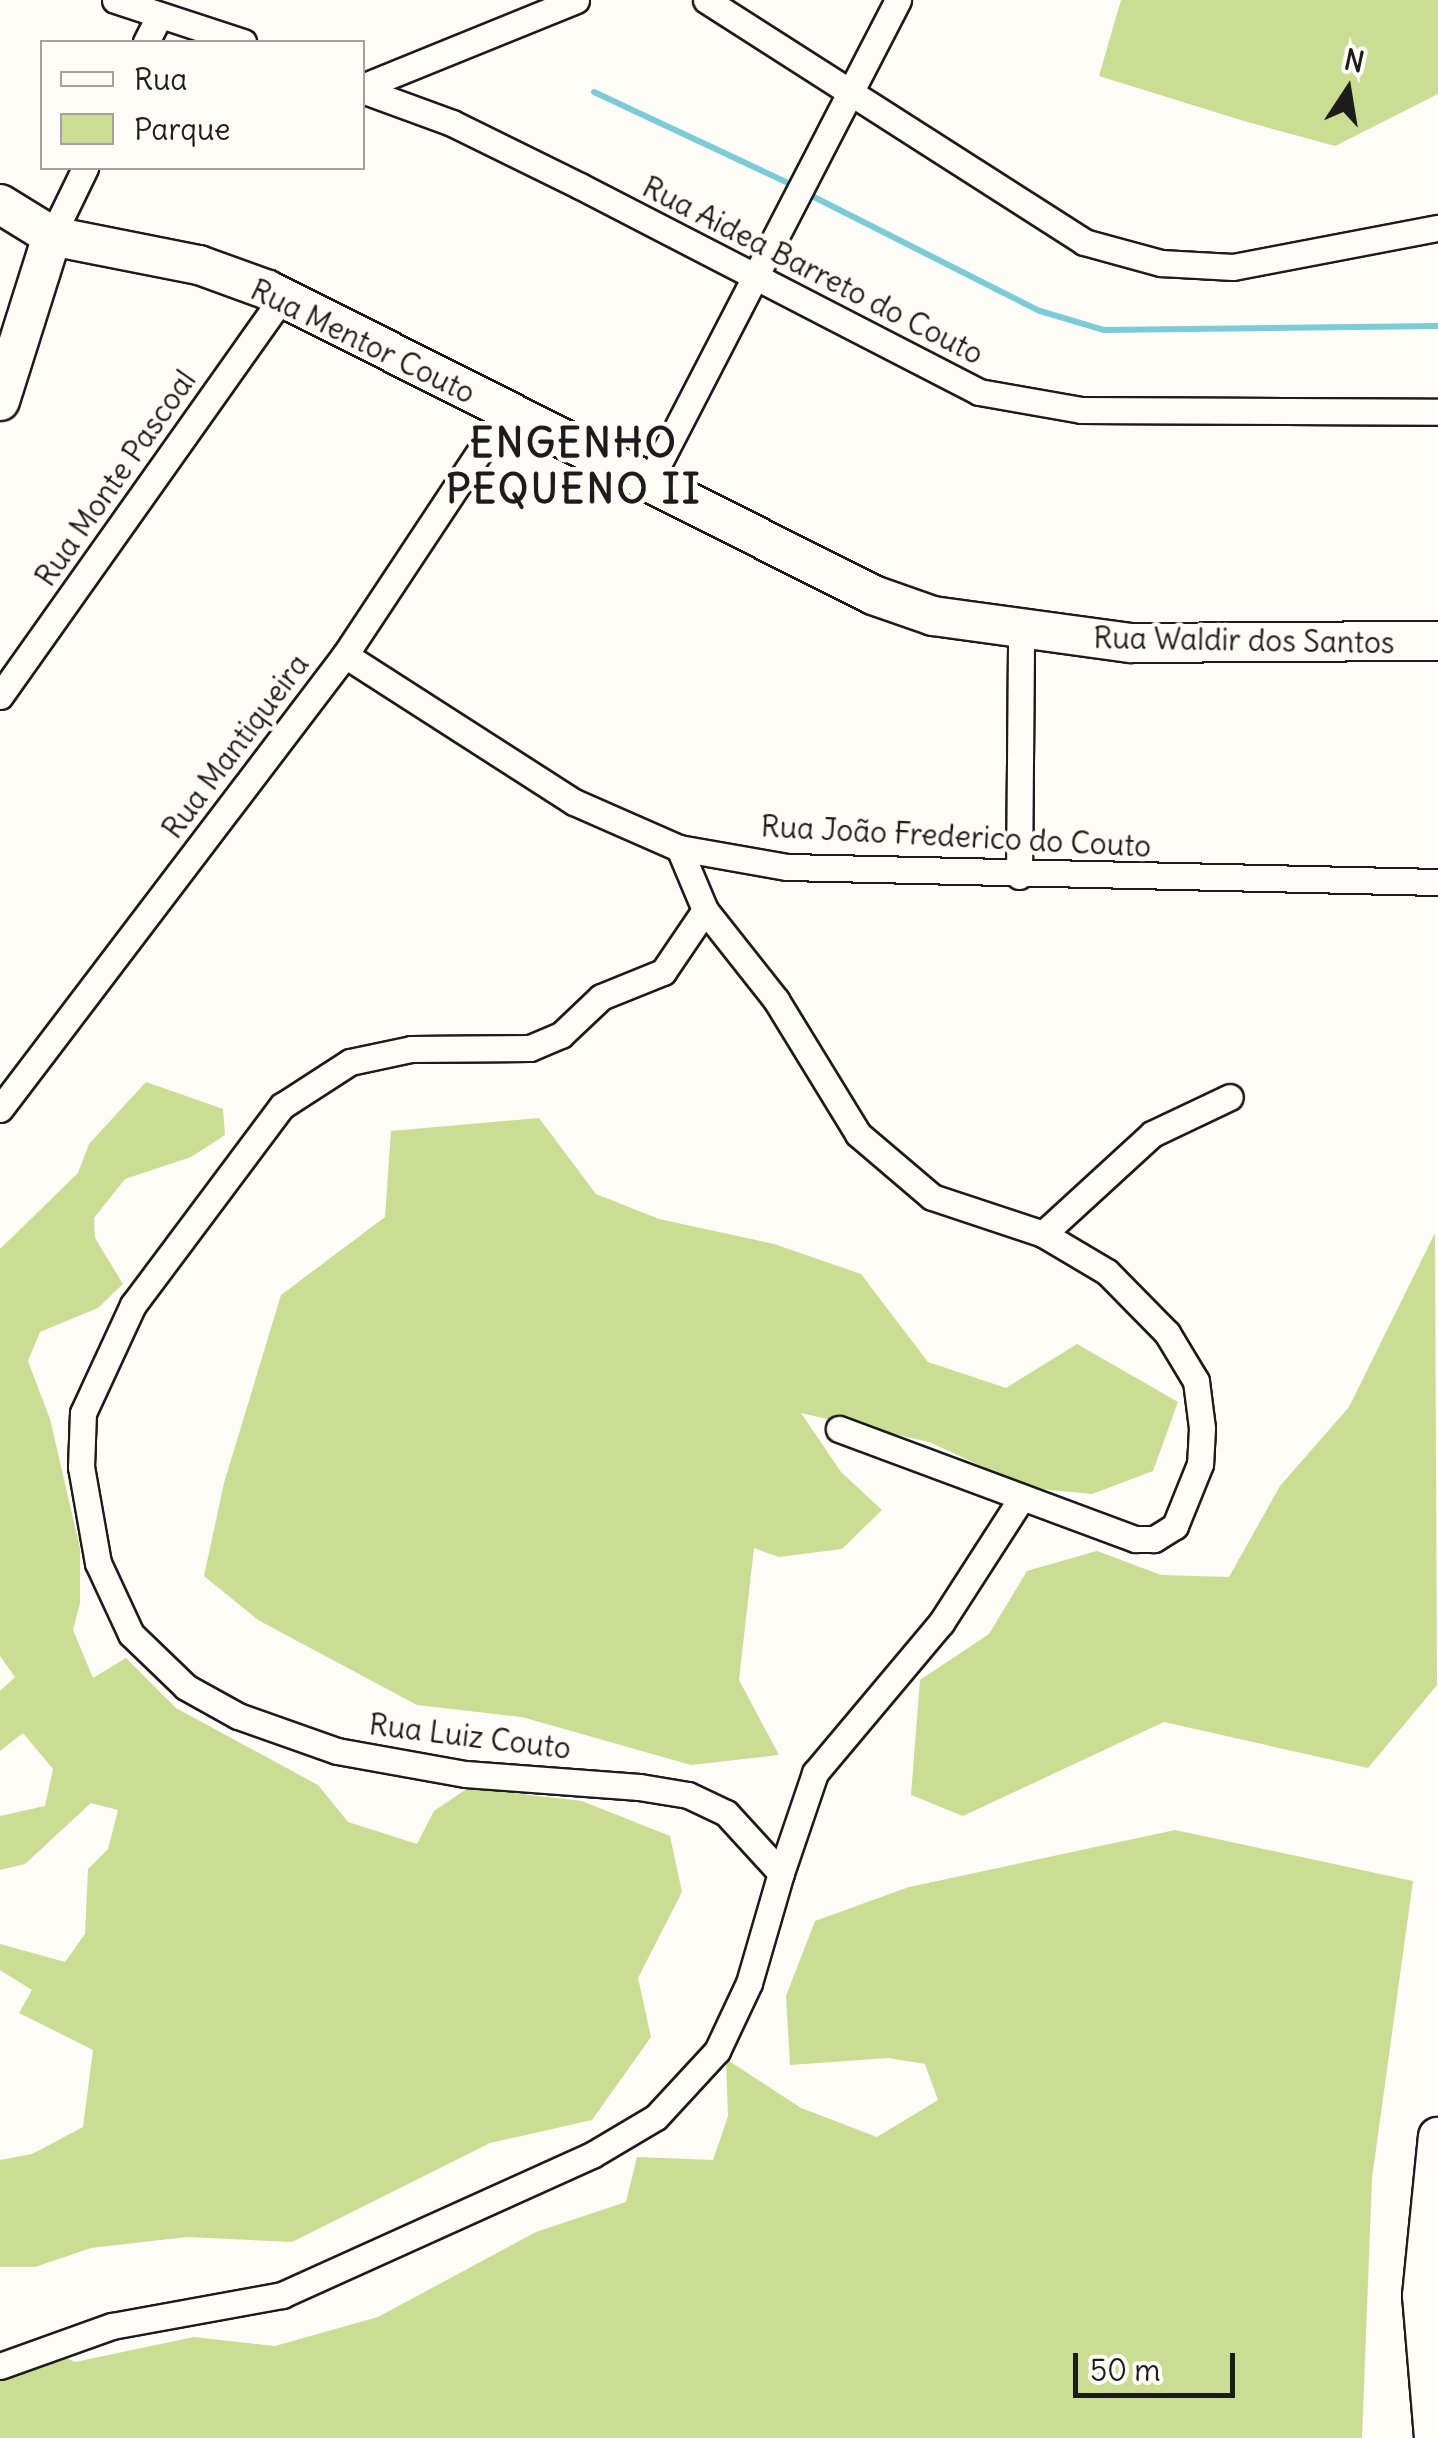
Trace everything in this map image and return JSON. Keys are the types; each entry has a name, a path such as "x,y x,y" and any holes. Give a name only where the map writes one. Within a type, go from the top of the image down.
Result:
{"street":[{"path":"114,0 237,40"},
{"path":"365,87 576,0"},
{"path":"706,0 1070,234 1161,263 1233,267 1438,228"},
{"path":"648,484 750,278 854,92 898,0"},
{"path":"147,40 160,15"},
{"name":"Rua Aidea Barreto do Couto","path":"365,89 500,147 963,385 1028,405 1438,412"},
{"path":"0,401 52,236 84,170"},
{"name":"Rua Mentor Couto","path":"0,204 52,236 199,265 283,297 768,542"},
{"name":"Rua Monte Pascoal","path":"0,696 283,297"},
{"name":"Rua Mantiqueira","path":"0,1109 345,654 506,412"},
{"name":"Rua Waldir dos Santos","path":"768,542 872,596 933,616 1021,631 1131,644 1438,640"},
{"path":"1019,876 1021,631"},
{"name":"Rua João Frederico do Couto","path":"345,654 574,802 679,848 787,867 1019,876 1438,882"},
{"path":"679,848 706,910 776,1000 858,1134 896,1173 971,1214 1042,1234 1107,1272 1167,1333 1196,1381 1200,1464 1175,1526 1154,1539 1135,1539 840,1429"},
{"name":"Rua Luiz Couto","path":"706,910 663,972 601,997 561,1035 530,1048 411,1049 350,1062 282,1106 133,1305 83,1413 81,1467 98,1563 130,1634 186,1686 238,1716 337,1751 466,1774 688,1796 726,1812 781,1874"},
{"path":"1042,1234 1152,1134 1230,1097"},
{"path":"0,2366 112,2326 282,2295 592,2155 656,2117 717,2051 750,1983 781,1874 816,1773 941,1623 1021,1499"},
{"path":"1434,2438 1422,2296 1438,2138"}],"green space":[{"path":"1121,0 1438,0 1438,94 1335,146 1244,121 1099,76"},
{"path":"146,1082 223,1109 225,1135 191,1157 125,1179 94,1218 95,1238 123,1284 98,1308 40,1332 28,1361 50,1419 80,1548 80,1603 73,1630 93,1678 126,1658 176,1708 318,1785 348,1822 417,1844 434,1811 468,1788 582,1801 670,1836 682,1892 638,1978 651,2037 592,2120 490,2143 292,2242 187,2237 91,2248 35,2267 0,2267 0,2160 32,2154 83,2127 93,2050 19,2013 32,1990 0,1970 0,1944 65,1962 85,1934 88,1869 108,1849 118,1810 91,1803 25,1864 0,1870 0,1816 45,1806 53,1769 23,1733 0,1751 0,1691 15,1677 0,1656 0,1249 78,1173 89,1144"},
{"path":"539,1118 596,1194 659,1219 774,1244 861,1274 928,1362 1006,1388 1077,1344 1178,1402 1153,1471 1092,1494 1029,1488 929,1442 801,1413 841,1472 882,1510 842,1549 779,1557 754,1548 739,1680 779,1755 691,1765 522,1717 417,1705 258,1620 204,1576 224,1483 281,1295 385,1217 391,1131"},
{"path":"1435,1233 1437,1685 1368,1768 1164,1722 963,1816 911,1795 920,1680 989,1634 1027,1571 1097,1551 1161,1575 1229,1577 1280,1486 1349,1407"},
{"path":"1175,1830 1413,1881 1372,2178 1362,2438 0,2438 0,2376 58,2354 75,2362 194,2337 275,2346 378,2317 536,2232 626,2202 637,2157 713,2160 728,2116 726,2059 801,2108 877,2137 938,2100 925,2064 888,2058 790,2065 786,1996 815,1921 909,1887"}],"waterway":[{"path":"594,92 795,186"},
{"path":"806,193 1040,311 1104,330 1438,326"}],"district":[{"name":"ENGENHO PEQUENO II","path":"574,466"}]}
